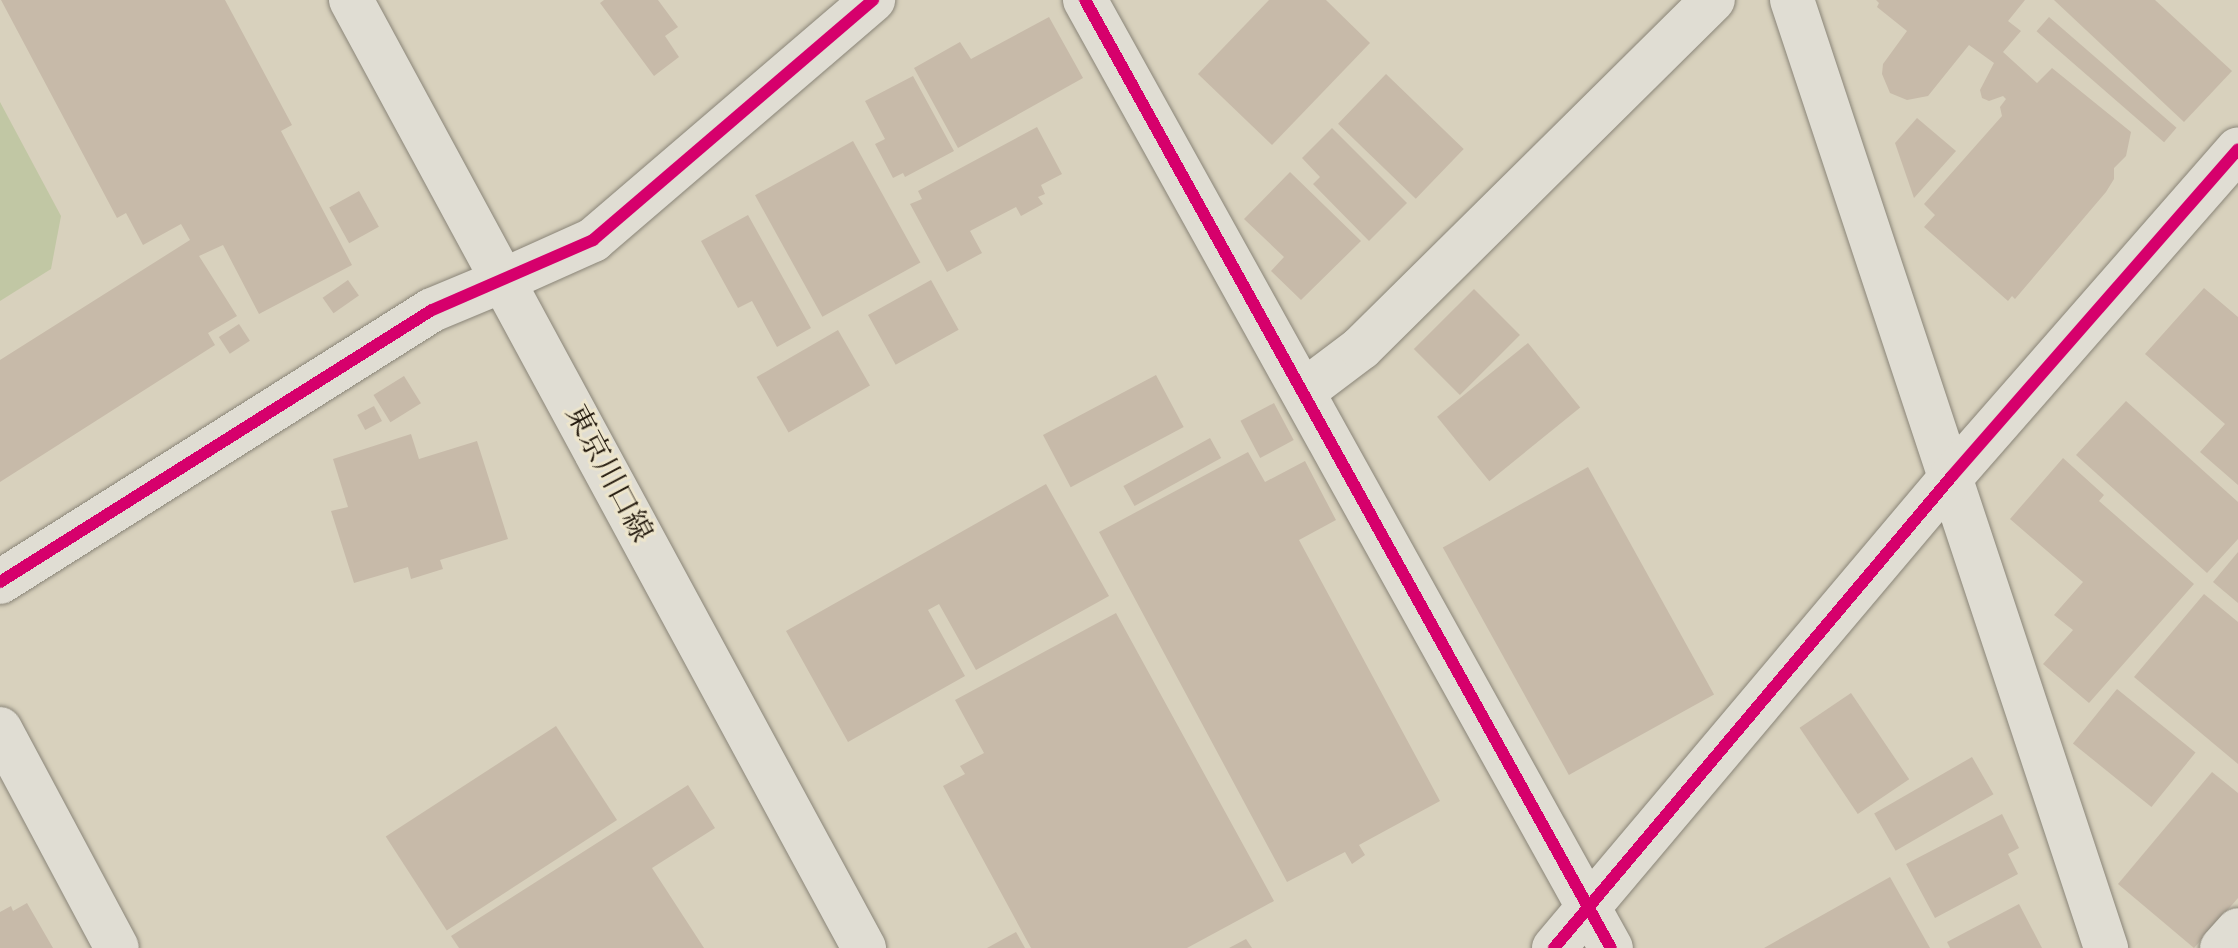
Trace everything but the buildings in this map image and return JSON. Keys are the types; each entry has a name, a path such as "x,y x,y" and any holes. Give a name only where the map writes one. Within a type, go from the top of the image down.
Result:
{"street":[{"name":"東京川口線","path":"351,0 864,948"},
{"path":"0,582 432,310 593,240 873,0"},
{"path":"1085,0 1611,948"},
{"path":"1304,391 1361,348 1713,0"},
{"path":"1792,0 2106,948"},
{"path":"1554,948 1952,476 2238,149"},
{"path":"0,729 117,948"},
{"path":"2222,948 2238,930"}],"green space":[{"path":"0,102 61,216 51,269 0,301"}],"cycle path":[{"path":"0,582 432,310 593,240 873,0"},
{"path":"1085,0 1611,948"},
{"path":"1554,948 1952,476 2238,149"}]}
